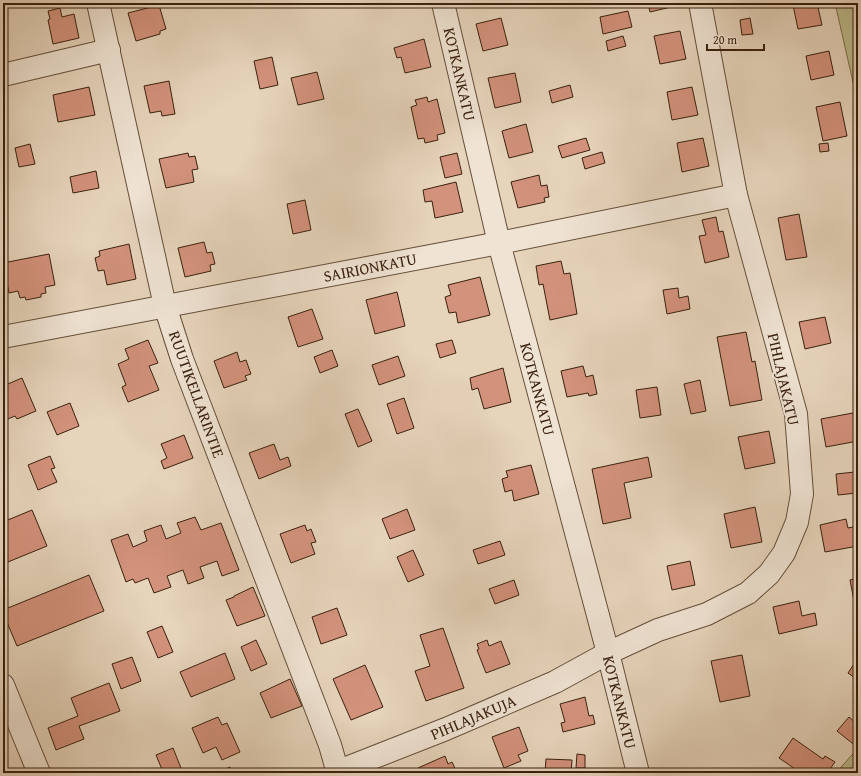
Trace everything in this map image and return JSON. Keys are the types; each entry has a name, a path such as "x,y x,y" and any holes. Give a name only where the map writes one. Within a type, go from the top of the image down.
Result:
{"street":[{"name":"RUUTIKELLARINTIE","path":"98,3 166,306 182,359 330,745 337,772"},
{"name":"KOTKANKATU","path":"443,3 499,243 608,653 638,773"},
{"name":"PIHLAJAKATU","path":"608,653 658,630 707,614 748,594 769,574 784,553 796,522 802,494 796,414 736,195 700,3"},
{"path":"3,75 109,50"},
{"name":"SAIRIONKATU","path":"3,337 499,243 736,195"},
{"name":"PIHLAJAKUJA","path":"337,772 446,729 555,682 608,653"},
{"path":"3,685 39,773"}],"shaded area":[{"path":"835,3 858,3 858,104"},
{"path":"858,748 858,773 836,773"}],"building":[{"path":"648,3 674,3 675,6 650,12"},
{"path":"801,3 817,3 822,25 798,29 793,5"},
{"path":"159,5 166,29 160,31 160,34 136,41 128,13"},
{"path":"60,8 62,17 74,14 79,38 53,44 48,20 50,19 48,11"},
{"path":"628,11 632,27 603,34 600,17"},
{"path":"501,18 508,45 483,51 476,24"},
{"path":"750,18 753,34 742,35 740,20"},
{"path":"680,31 686,59 660,64 654,36"},
{"path":"623,36 626,46 608,51 606,41"},
{"path":"424,39 431,67 405,73 401,57 397,58 394,48"},
{"path":"829,51 834,75 811,80 806,56"},
{"path":"272,57 278,85 260,89 254,61"},
{"path":"317,72 324,99 298,105 291,78"},
{"path":"515,73 521,102 495,108 488,78"},
{"path":"169,81 175,114 162,116 161,111 150,113 144,86"},
{"path":"570,85 573,97 552,103 549,91"},
{"path":"89,87 95,115 58,122 53,95"},
{"path":"692,87 698,115 672,120 667,92"},
{"path":"427,97 428,102 437,99 445,133 437,135 438,140 425,143 424,138 418,139 411,107 417,105 415,100"},
{"path":"840,102 847,136 823,141 816,107"},
{"path":"526,124 533,152 509,158 502,131"},
{"path":"586,138 590,150 562,158 558,146"},
{"path":"703,138 709,166 682,172 677,143"},
{"path":"828,143 829,151 820,152 819,144"},
{"path":"30,144 35,164 19,167 15,148"},
{"path":"602,152 605,163 585,169 582,158"},
{"path":"188,153 189,157 195,156 198,169 192,170 194,182 166,188 159,159"},
{"path":"457,153 462,174 445,178 440,157"},
{"path":"96,171 99,188 73,193 70,177"},
{"path":"539,175 541,186 547,185 549,197 544,198 545,202 518,208 511,182"},
{"path":"456,182 463,212 435,218 432,201 425,202 423,190"},
{"path":"305,200 311,230 293,234 287,204"},
{"path":"799,214 807,257 786,260 778,218"},
{"path":"716,217 719,232 723,231 729,257 705,263 699,236 706,235 702,220"},
{"path":"204,242 207,253 212,252 215,264 210,265 211,271 185,277 178,248"},
{"path":"129,244 136,279 107,285 104,270 98,271 95,258 100,256 99,251"},
{"path":"49,254 55,285 45,287 46,293 41,294 41,297 26,300 25,297 20,298 18,291 9,293 3,263"},
{"path":"561,261 564,274 570,273 577,314 550,320 543,284 539,285 536,266"},
{"path":"480,277 490,315 458,323 456,312 449,313 445,297 451,295 448,285"},
{"path":"678,288 679,298 688,296 690,309 667,314 663,290"},
{"path":"397,292 405,326 375,334 366,300"},
{"path":"312,309 323,339 298,347 288,317"},
{"path":"825,317 831,343 805,349 799,322"},
{"path":"746,332 752,362 755,361 762,400 730,406 717,337"},
{"path":"148,340 158,363 149,366 159,390 128,402 122,387 126,385 118,364 129,359 125,349"},
{"path":"452,340 456,353 440,358 436,344"},
{"path":"332,350 338,366 320,373 314,357"},
{"path":"237,352 240,362 246,360 251,374 245,376 247,380 224,388 214,361"},
{"path":"398,356 405,376 379,385 372,365"},
{"path":"583,366 586,377 593,375 597,394 589,396 588,393 567,397 561,371"},
{"path":"503,368 511,402 484,409 478,388 472,390 470,378"},
{"path":"22,378 36,411 17,419 15,416 3,421 3,386"},
{"path":"700,380 706,411 691,414 684,384"},
{"path":"657,387 661,415 640,418 636,390"},
{"path":"404,398 414,428 397,434 387,404"},
{"path":"70,403 79,426 57,435 47,412"},
{"path":"358,409 372,441 358,447 345,414"},
{"path":"858,412 858,441 826,447 821,419"},
{"path":"769,431 775,463 745,469 738,437"},
{"path":"184,435 193,458 164,469 161,461 167,458 161,444"},
{"path":"274,444 280,460 288,457 291,466 259,479 249,453"},
{"path":"50,456 55,468 51,469 57,482 38,490 28,465"},
{"path":"648,457 652,477 624,483 631,518 603,524 592,469"},
{"path":"531,465 539,494 514,501 512,490 505,492 502,479 508,477 506,471"},
{"path":"855,472 857,493 838,495 836,474"},
{"path":"755,507 762,542 731,548 724,514"},
{"path":"407,509 415,530 390,539 382,519"},
{"path":"32,510 47,546 3,564 3,522"},
{"path":"195,517 201,530 221,523 239,570 222,576 217,561 200,567 204,578 188,584 183,570 167,576 171,587 154,593 148,578 135,583 133,579 126,582 111,540 128,534 133,547 147,541 144,531 161,525 166,539 181,533 177,523"},
{"path":"846,519 848,528 858,526 858,546 825,552 820,525"},
{"path":"305,525 307,531 311,529 316,542 311,543 315,554 291,563 280,534"},
{"path":"500,541 505,555 478,564 473,550"},
{"path":"413,550 424,575 408,582 397,557"},
{"path":"690,561 695,585 672,590 667,566"},
{"path":"89,575 104,611 17,646 3,610"},
{"path":"858,578 858,605 855,606 850,580"},
{"path":"514,580 519,595 495,604 489,589"},
{"path":"253,587 265,616 237,626 226,600"},
{"path":"799,601 802,616 815,613 817,625 779,634 773,607"},
{"path":"337,608 347,635 321,644 312,617"},
{"path":"162,626 173,652 158,658 147,632"},
{"path":"443,628 464,688 426,701 415,671 430,666 420,635"},
{"path":"256,640 267,664 251,671 241,647"},
{"path":"487,640 489,646 501,641 510,664 486,673 477,650 479,649 477,644"},
{"path":"225,653 235,679 191,697 180,672"},
{"path":"742,655 750,696 720,702 711,661"},
{"path":"132,657 141,681 121,689 112,664"},
{"path":"858,658 858,680 848,673"},
{"path":"365,665 383,707 351,720 333,679"},
{"path":"290,679 302,706 271,718 260,693"},
{"path":"109,683 120,711 79,726 84,739 56,750 48,728 78,716 71,698"},
{"path":"585,697 589,716 593,715 595,724 563,732 561,723 565,722 560,704"},
{"path":"218,717 222,725 227,723 240,752 222,760 216,747 203,753 192,728"},
{"path":"849,717 858,725 857,747 837,731"},
{"path":"519,727 528,751 518,755 521,761 504,768 492,737"},
{"path":"793,738 823,759 825,756 835,762 827,773 801,773 779,758"},
{"path":"173,748 183,773 161,773 163,772 156,755"},
{"path":"577,754 585,755 585,768 576,768"},
{"path":"445,756 448,764 452,762 457,773 420,773 418,768"},
{"path":"546,759 572,760 571,773 545,773"},
{"path":"230,767 232,773 216,773"}]}
